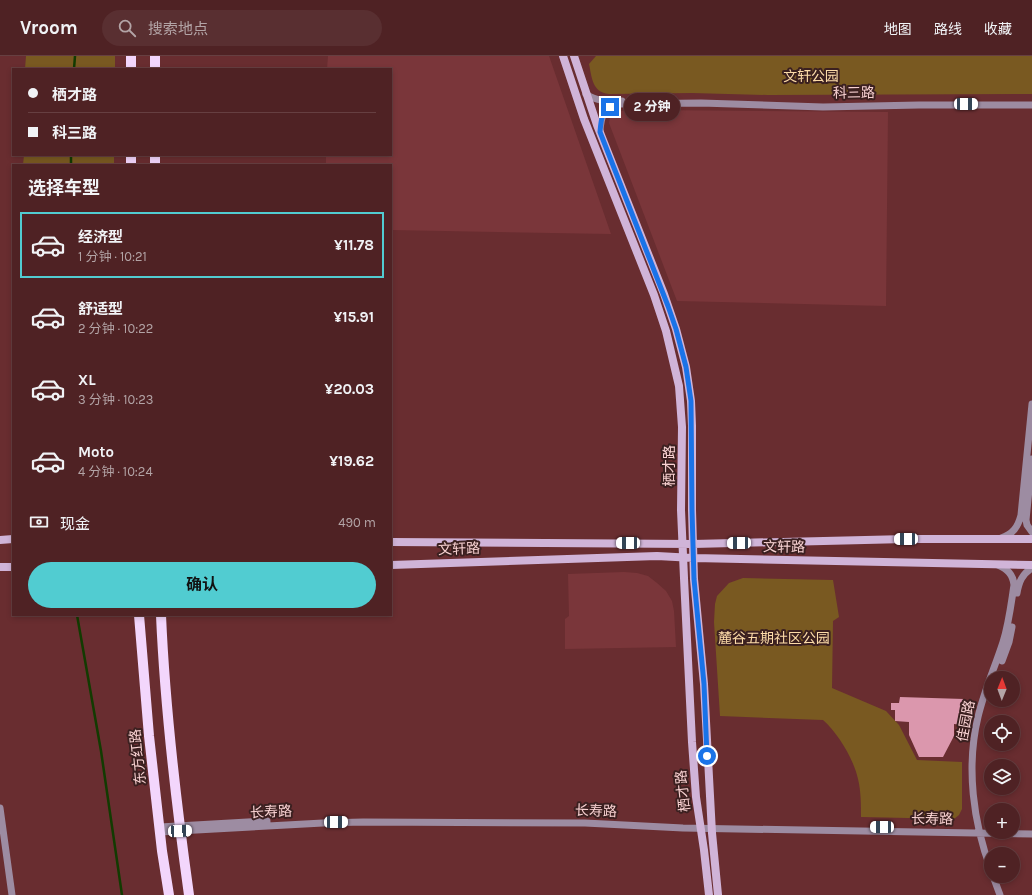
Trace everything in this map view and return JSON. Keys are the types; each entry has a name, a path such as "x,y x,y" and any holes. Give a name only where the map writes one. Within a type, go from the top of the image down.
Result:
{"main road":[{"path":"131,56 131,68"},
{"path":"155,56 155,68"},
{"name":"栖才路","path":"563,56 584,119 654,295 666,331 679,386 681,406 683,558 692,742 696,798 709,895"},
{"name":"栖才路","path":"574,56 600,132 664,294 676,329 686,367 692,420 693,544 704,684 711,826 718,895"},
{"name":"文轩路","path":"392,542 693,544 1032,538"},
{"path":"0,539 12,539"},
{"name":"文轩路","path":"392,565 657,556 683,558 1032,565"},
{"name":"东方红路","path":"139,616 149,736 169,895"},
{"path":"161,616 163,666 180,828 189,895"}],"street":[{"name":"科三路","path":"586,94 596,100 606,101 701,100 823,103 919,100 1032,102"},
{"name":"科三路","path":"600,132 602,118 606,110 615,105 701,103 823,107 1032,105"},
{"path":"998,539 1012,532 1019,523 1032,404"},
{"path":"1032,459 1026,520 1027,525 1032,532"},
{"name":"佳园路","path":"988,847 976,813 972,776 975,736 982,703 1004,640 1014,585 1010,573 1006,569 996,564"},
{"path":"0,572 7,567"},
{"path":"999,671 1009,642 1020,582 1025,574 1032,568"},
{"name":"佳园路","path":"984,850 978,794 978,754 982,718 986,707"},
{"path":"0,808 12,895"},
{"name":"长寿路","path":"160,829 323,822 585,823 983,830 1032,834"},
{"path":"1020,829 1032,830"},
{"path":"996,883 1000,895"},
{"path":"1001,883 1005,895"}],"shaded area":[{"path":"328,56 549,56 611,234 392,230 392,164 326,164 326,156 392,156 392,68 327,68"},
{"path":"618,111 888,112 886,306 677,301 609,123 610,117"},
{"path":"624,572 648,576 666,591 672,601 674,611 676,647 565,649 565,619 569,616 568,574"}],"green space":[{"path":"26,56 115,56 115,68 25,68"},
{"name":"文轩公园","path":"596,56 1032,56 1032,94 609,94 603,93 599,90 592,79 589,64"},
{"path":"24,156 114,156 114,164 23,164"},
{"name":"麓谷五期社区公园","path":"743,578 833,580 839,617 833,621 832,688 886,711 899,725 917,760 962,762 962,809 959,815 954,819 861,817 860,788 853,764 840,739 823,720 720,716 714,622 715,604 717,596 729,583"}],"building":[{"path":"900,697 964,699 963,725 954,724 954,736 943,757 919,757 909,735 909,722 895,721 895,710 891,710 891,703 899,703"}],"waterway":[{"path":"74,68 75,56"},
{"path":"71,156 71,164"},
{"path":"77,616 101,751 122,895"}],"route":[{"path":"610,107 606,110 602,118 600,132 664,294 676,329 689,385 692,426 694,579 704,684 707,756"}]}
